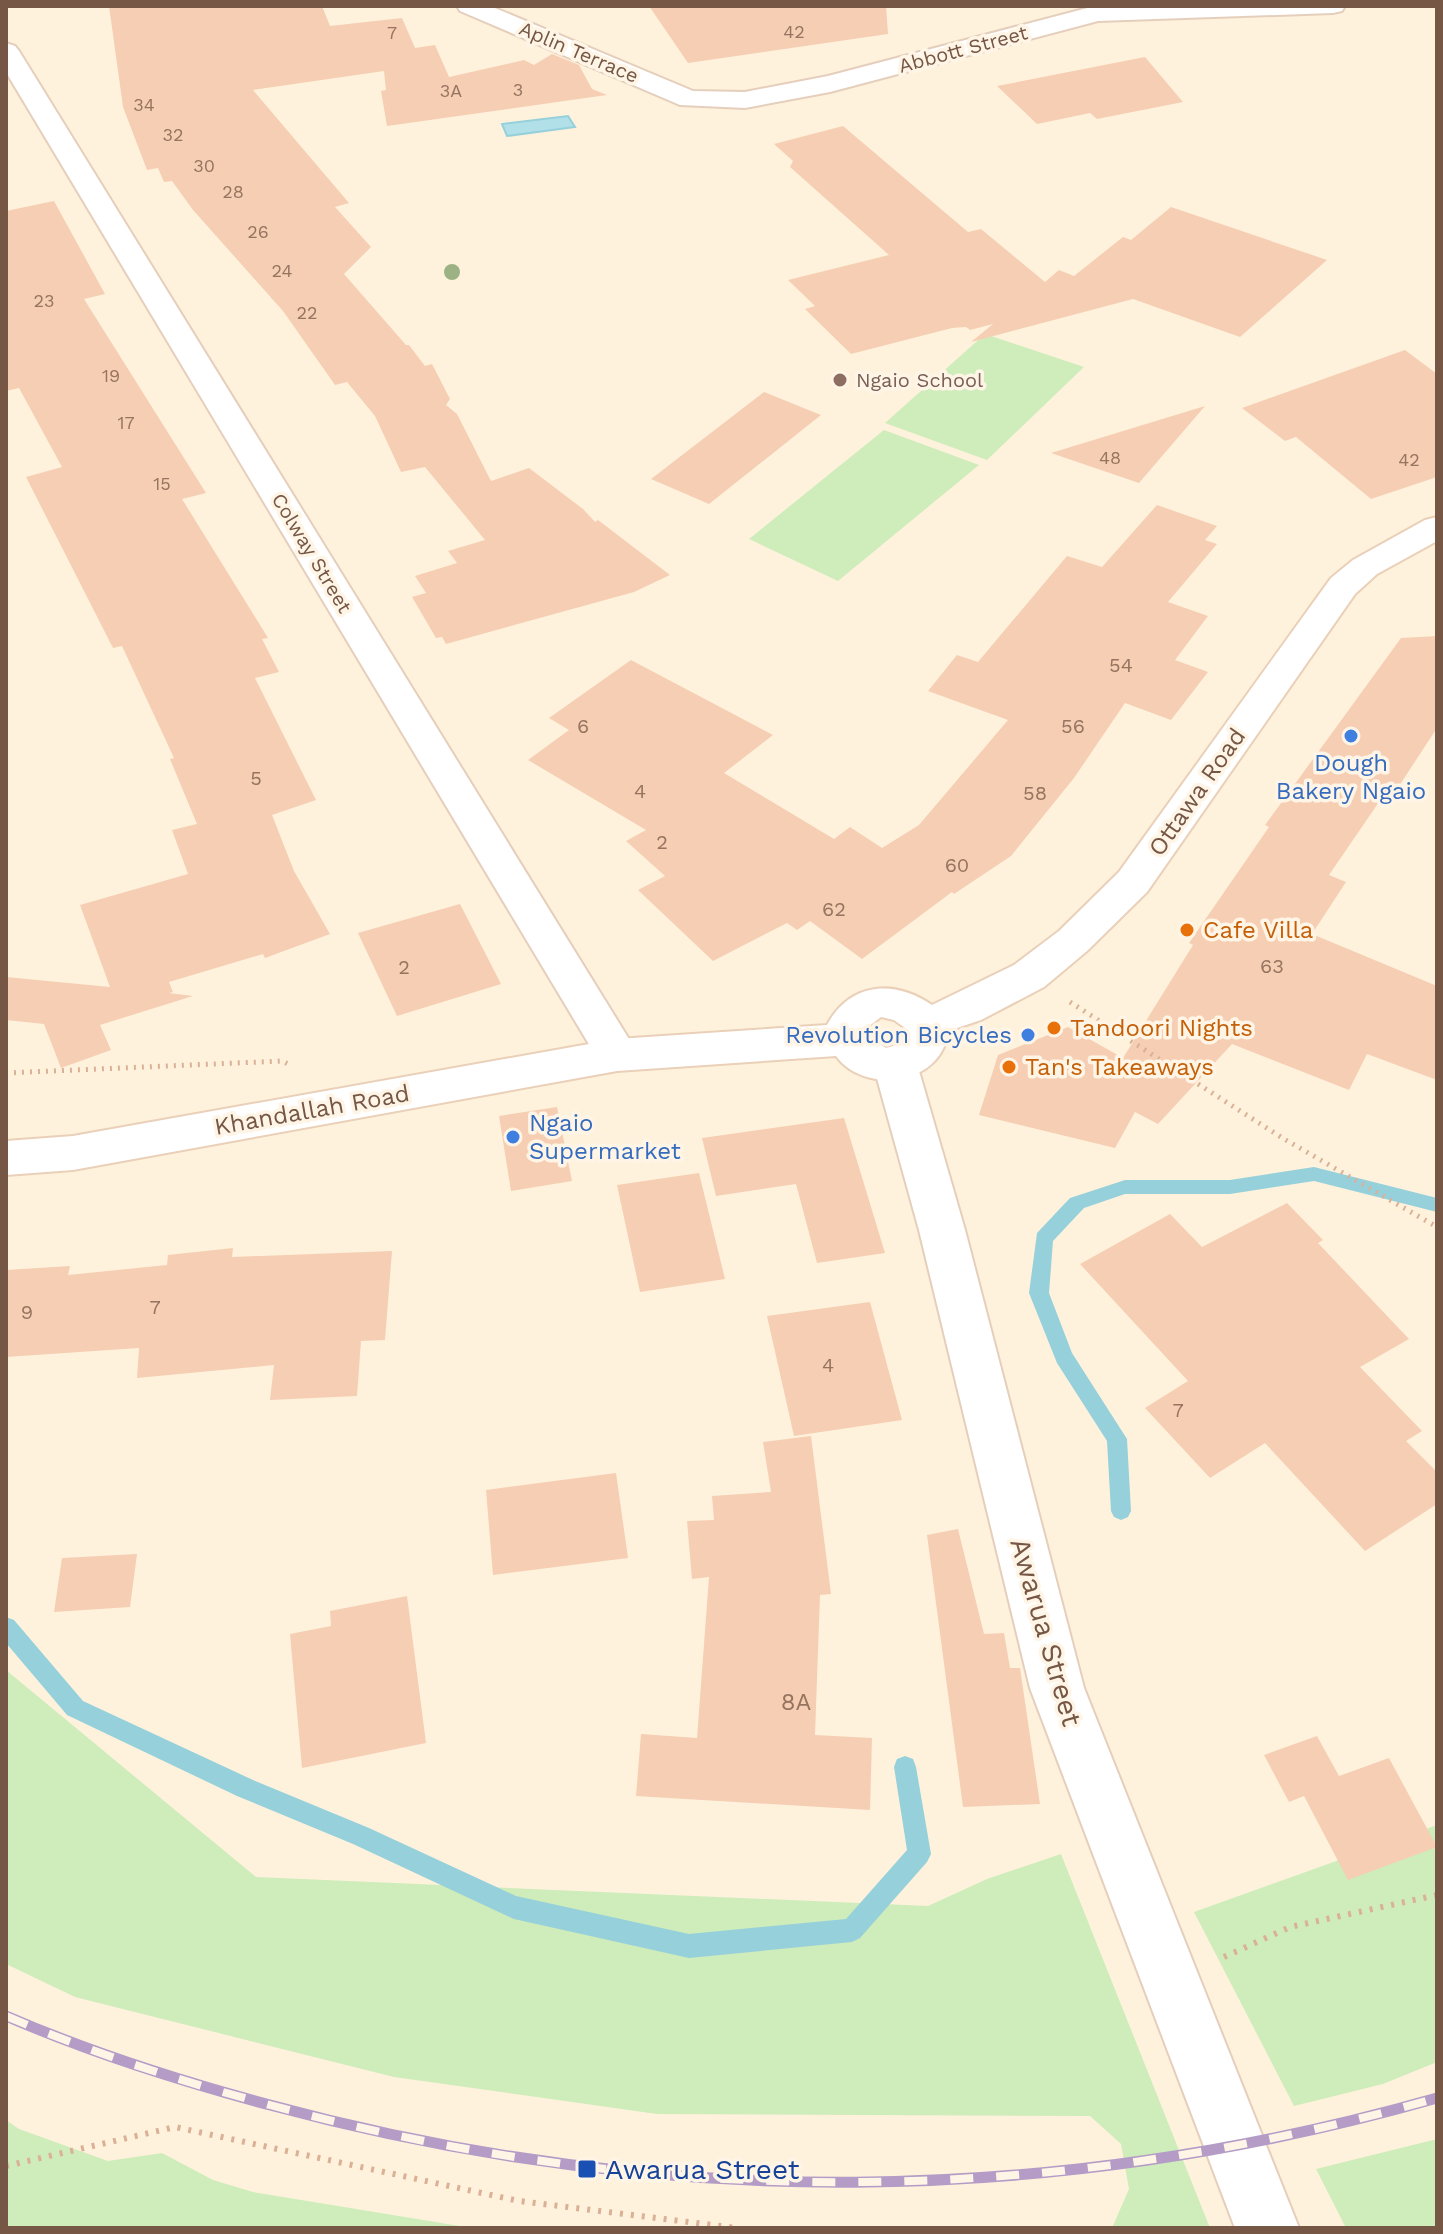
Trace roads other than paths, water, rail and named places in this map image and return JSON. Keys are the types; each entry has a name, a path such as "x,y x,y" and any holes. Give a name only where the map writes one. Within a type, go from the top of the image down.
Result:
{"street":[{"name":"Aplin Terrace","path":"469,6 689,99"},
{"name":"Abbott Street","path":"689,99 745,100 830,84 1097,13 1333,6"},
{"name":"Colway Street","path":"6,51 617,1055"},
{"name":"Ottawa Road","path":"926,1023 966,1009 1029,976 1073,941 1133,882 1343,586 1365,567 1437,527"},
{"path":"881,1002 908,1007 926,1023 929,1034 921,1053 895,1064 860,1055 847,1039 846,1029 857,1011 881,1002"},
{"path":"617,1055 847,1039"},
{"name":"Khandallah Road","path":"6,1158 73,1153 617,1055"},
{"name":"Awarua Street","path":"895,1064 942,1230 1057,1688 1267,2228"}],"water":[{"path":"568,116 575,127 507,136 502,124"}],"waterway":[{"path":"1121,1511 1117,1439 1064,1357 1039,1293 1044,1238 1077,1203 1125,1187 1230,1187 1314,1174 1437,1205"},
{"path":"6,1627 75,1708 245,1788 361,1836 514,1907 689,1946 852,1930 919,1854 905,1767"}],"railway":[{"path":"6,2016 104,2054 203,2086 416,2139 562,2164 708,2178 854,2182 1000,2176 1146,2160 1292,2134 1437,2098"}],"place":[{"name":"Ngaio School","path":"840,380"},
{"name":"Dough Bakery Ngaio","path":"1351,736"},
{"name":"Cafe Villa","path":"1187,930"},
{"name":"Tandoori Nights","path":"1054,1028"},
{"name":"Revolution Bicycles","path":"1028,1035"},
{"name":"Tan's Takeaways","path":"1009,1067"},
{"name":"Ngaio Supermarket","path":"513,1137"},
{"name":"Awarua Street","path":"587,2169"}]}
